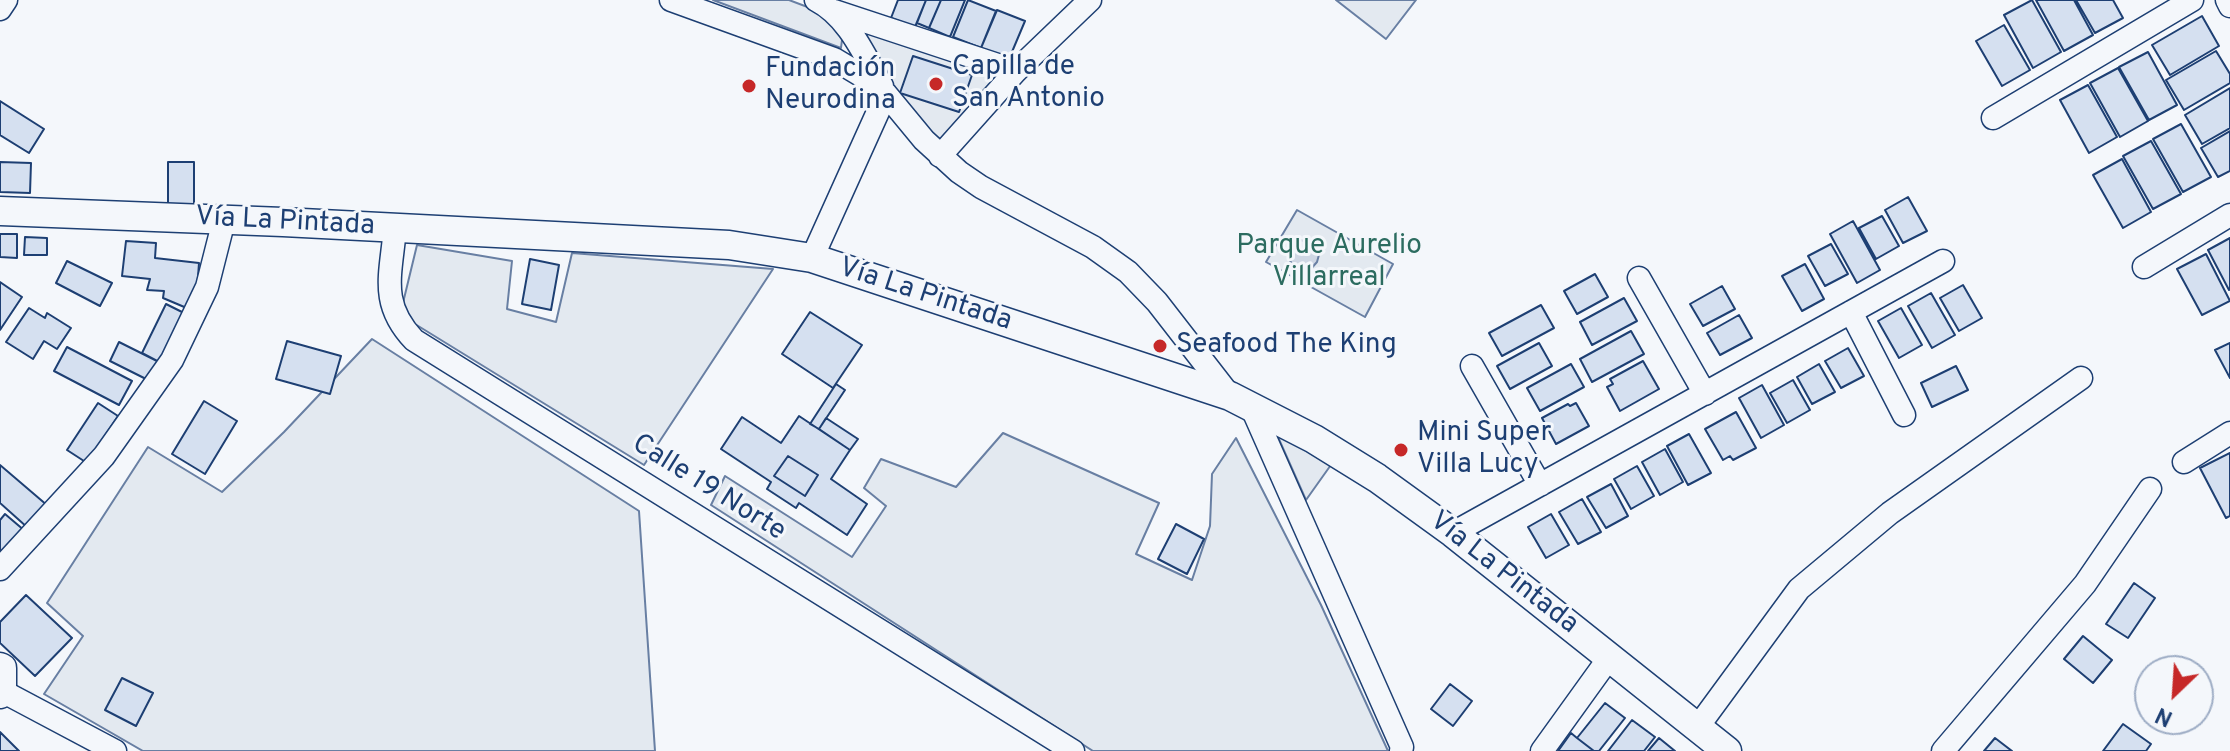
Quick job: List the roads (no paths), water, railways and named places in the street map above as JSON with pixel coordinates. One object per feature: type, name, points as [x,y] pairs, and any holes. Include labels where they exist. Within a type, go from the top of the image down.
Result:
[{"type":"main road","name":"Vía La Pintada","points":[[0,211],[729,245],[812,258],[1240,401],[1314,439],[1377,478],[1453,533],[1727,751]]},
{"type":"street","points":[[0,9],[6,0]]},
{"type":"street","points":[[671,0],[834,59],[886,94]]},
{"type":"street","points":[[1993,118],[2192,0]]},
{"type":"street","points":[[2227,0],[2230,6]]},
{"type":"street","points":[[940,156],[1016,71],[1085,3]]},
{"type":"street","points":[[825,6],[855,39],[886,94],[910,126],[940,156],[981,187],[1093,247],[1128,272],[1240,401],[1402,747],[1401,751]]},
{"type":"street","points":[[825,6],[1016,71]]},
{"type":"street","points":[[812,258],[886,94]]},
{"type":"street","points":[[2144,267],[2230,215]]},
{"type":"street","points":[[0,569],[104,456],[172,360],[207,287],[224,220]]},
{"type":"street","name":"Calle 19 Norte","points":[[395,228],[389,298],[402,328],[414,340],[1073,751]]},
{"type":"street","points":[[1453,533],[1943,261]]},
{"type":"street","points":[[1639,278],[1705,394]]},
{"type":"street","points":[[1851,312],[1904,415]]},
{"type":"street","points":[[1472,366],[1540,485]]},
{"type":"street","points":[[1697,728],[1799,589],[1890,513],[2081,378]]},
{"type":"street","points":[[2184,462],[2230,433]]},
{"type":"street","points":[[1943,751],[2085,584],[2150,489]]},
{"type":"street","points":[[1542,751],[1609,658]]},
{"type":"street","points":[[1,684],[115,751]]},
{"type":"place","name":"Capilla de San Antonio","points":[[936,84]]},
{"type":"place","name":"Fundación Neurodina","points":[[749,86]]},
{"type":"place","name":"Seafood The King","points":[[1160,346]]},
{"type":"place","name":"Mini Super Villa Lucy","points":[[1401,450]]},
{"type":"park label","name":"Parque Aurelio Villarreal","points":[[1329,263]]}]
